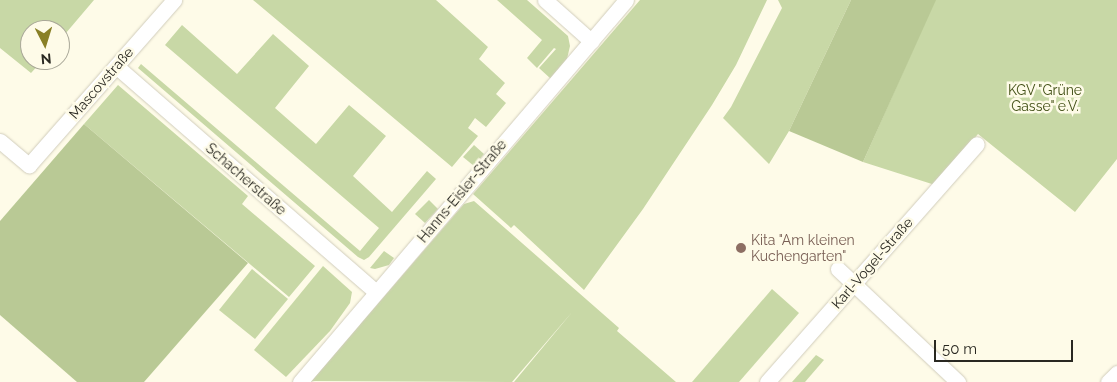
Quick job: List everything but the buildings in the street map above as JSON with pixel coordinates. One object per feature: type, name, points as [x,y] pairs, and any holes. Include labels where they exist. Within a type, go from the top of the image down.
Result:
[{"type":"street","name":"Mascovstraße","points":[[0,140],[29,165],[174,0]]},
{"type":"street","points":[[545,0],[591,41]]},
{"type":"street","name":"Hanns-Eisler-Straße","points":[[300,382],[626,0]]},
{"type":"street","name":"Schacherstraße","points":[[116,66],[376,292]]},
{"type":"street","name":"Karl-Vogel-Straße","points":[[767,382],[977,144]]},
{"type":"street","points":[[838,269],[958,382]]},
{"type":"street","points":[[1108,382],[1117,373]]},
{"type":"green space","points":[[0,0],[94,0],[70,28],[70,20],[20,20],[20,64],[0,48]]},
{"type":"green space","points":[[253,0],[436,0],[488,47],[479,59],[505,83],[496,94],[506,103],[486,127],[475,118],[468,128],[478,136],[452,167]]},
{"type":"green space","points":[[497,0],[527,0],[568,36],[570,46],[567,59],[551,79],[539,68],[556,49],[554,48],[537,68],[527,58],[542,40]]},
{"type":"green space","points":[[640,0],[767,0],[736,65],[712,105],[643,209],[584,290],[514,225],[511,228],[473,194]]},
{"type":"green space","points":[[778,0],[851,0],[789,131],[769,164],[723,118],[731,107],[782,8]]},
{"type":"green space","points":[[851,0],[936,0],[863,162],[789,131]]},
{"type":"green space","name":"KGV \"Grüne Gasse\" e.V.","points":[[935,0],[1117,0],[1117,159],[1075,212],[978,134],[935,185],[863,162]]},
{"type":"green space","points":[[182,25],[237,74],[273,34],[309,66],[275,108],[316,144],[349,105],[386,136],[353,176],[392,212],[427,171],[436,179],[369,257],[364,260],[358,257],[138,68],[141,64],[360,251],[379,228],[165,45]]},
{"type":"green space","points":[[118,85],[248,196],[242,204],[315,266],[289,297],[84,124]]},
{"type":"green space","points":[[84,124],[248,263],[144,382],[77,382],[0,315],[0,221]]},
{"type":"green space","points":[[474,145],[484,154],[474,166],[463,157]]},
{"type":"green space","points":[[429,200],[438,209],[425,223],[415,214]]},
{"type":"green space","points":[[474,201],[619,328],[617,331],[676,382],[514,382],[573,311],[512,382],[311,381],[464,204]]},
{"type":"green space","points":[[384,251],[394,258],[389,265],[375,269],[370,268]]},
{"type":"green space","points":[[323,266],[352,292],[350,303],[330,331],[286,377],[254,350]]},
{"type":"green space","points":[[252,269],[288,299],[255,339],[219,310]]},
{"type":"green space","points":[[772,289],[799,313],[739,382],[692,382]]},
{"type":"green space","points":[[816,355],[824,360],[805,382],[792,382]]},
{"type":"place","name":"Kita \"Am kleinen Kuchengarten\"","points":[[741,248]]}]
